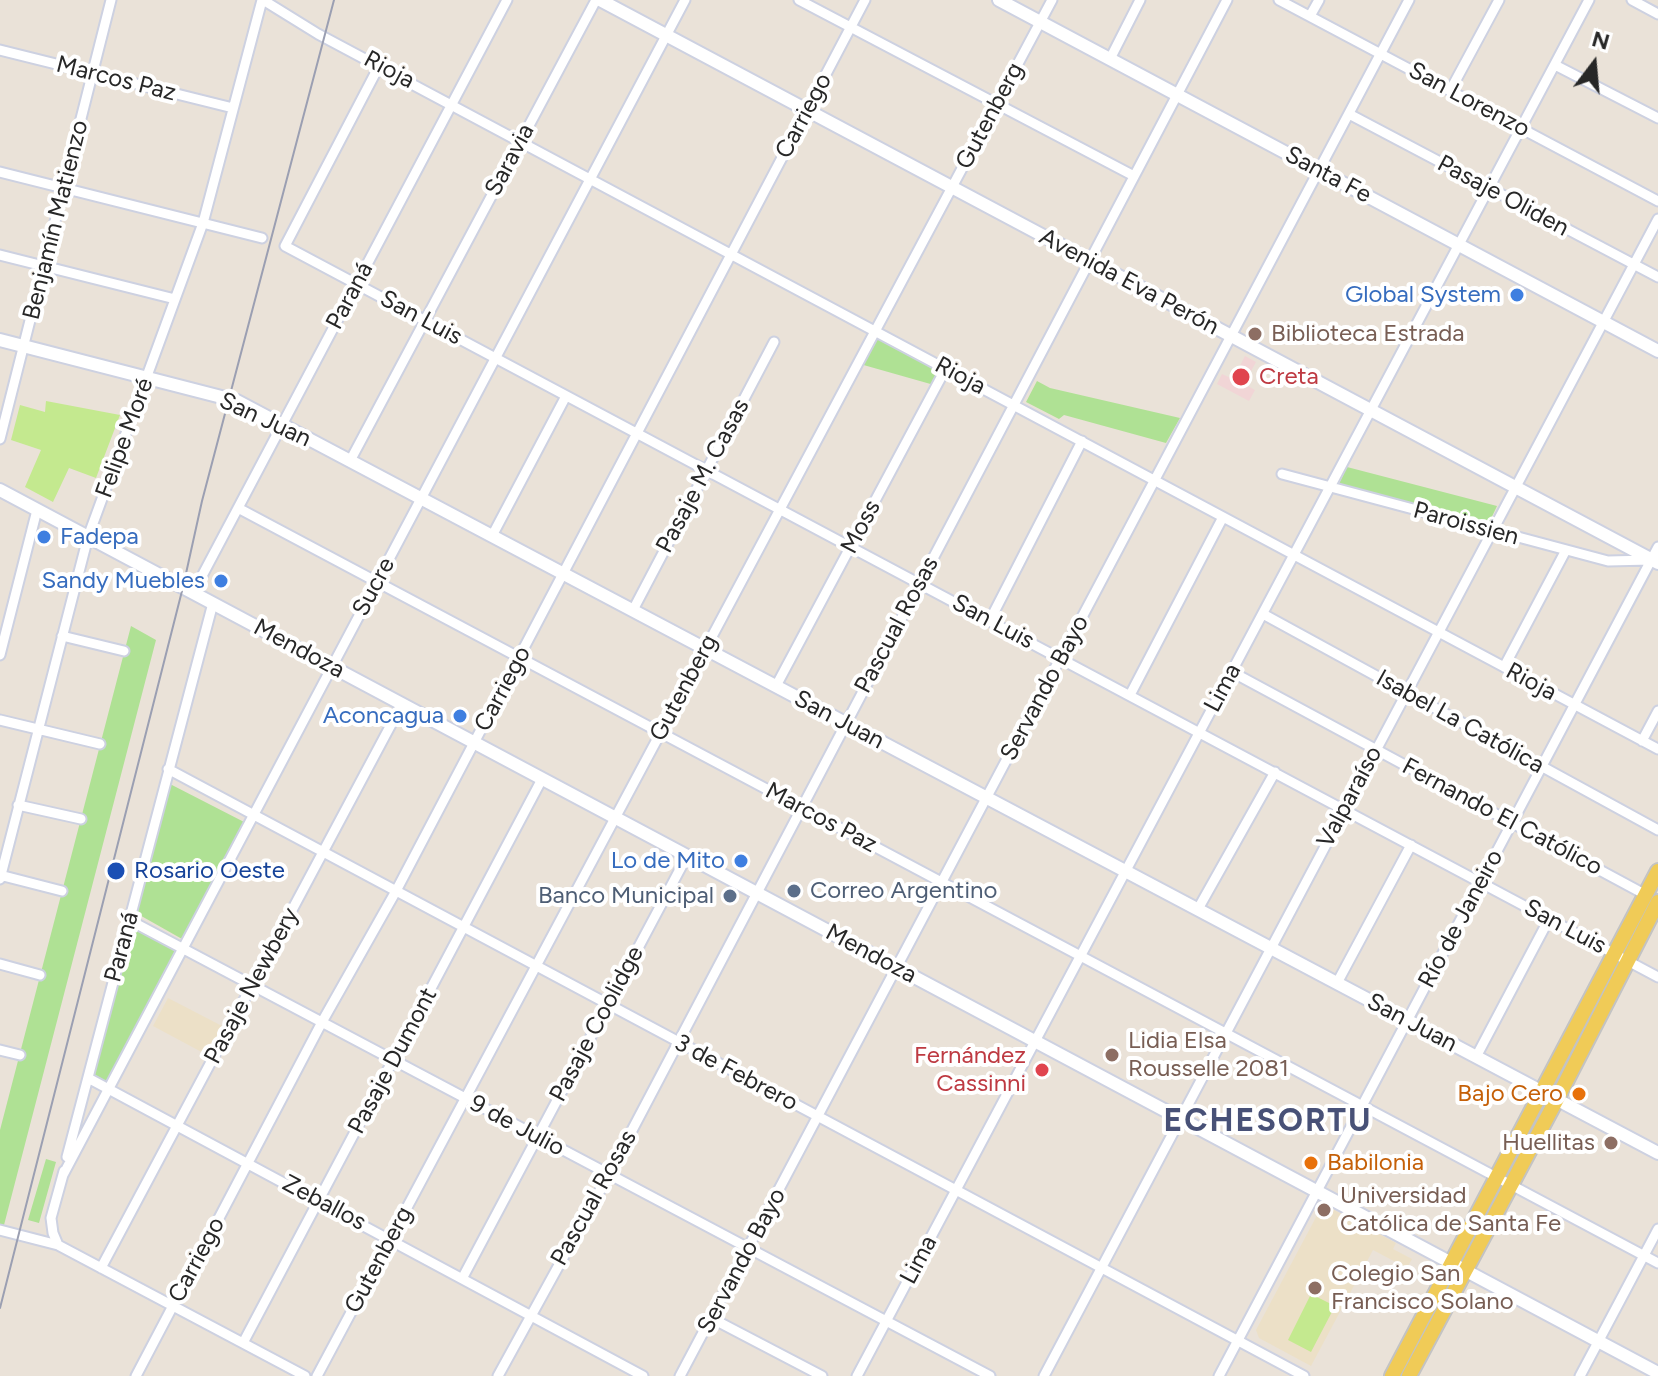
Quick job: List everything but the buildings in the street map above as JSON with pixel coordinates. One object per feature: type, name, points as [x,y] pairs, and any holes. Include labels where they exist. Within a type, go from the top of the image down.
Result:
[{"type":"main road","name":"Avenida Eva Perón","points":[[598,0],[953,186],[1655,562]]},
{"type":"main road","name":"Santa Fe","points":[[999,0],[1658,351]]},
{"type":"main road","name":"San Juan","points":[[0,340],[237,401],[1658,1153]]},
{"type":"main road","name":"Mendoza","points":[[0,490],[1658,1373]]},
{"type":"main road","points":[[1409,1376],[1459,1267],[1504,1182],[1543,1092],[1652,898],[1658,871]]},
{"type":"main road","points":[[1504,1182],[1557,1099],[1621,958]]},
{"type":"main road","points":[[1392,1376],[1459,1267]]},
{"type":"street","name":"Benjamín Matienzo","points":[[0,439],[111,0]]},
{"type":"street","name":"Rioja","points":[[262,0],[318,34],[1658,749]]},
{"type":"street","name":"Felipe Moré","points":[[0,877],[88,537],[203,223],[262,0]]},
{"type":"street","name":"Paraná","points":[[193,593],[507,0]]},
{"type":"street","name":"Saravia","points":[[350,461],[598,0]]},
{"type":"street","name":"Sucre","points":[[63,1175],[685,0]]},
{"type":"street","points":[[799,0],[1134,176]]},
{"type":"street","name":"Carriego","points":[[136,1376],[322,1022],[475,743],[865,0]]},
{"type":"street","name":"Gutenberg","points":[[317,1376],[1052,0]]},
{"type":"street","points":[[1110,59],[1140,0]]},
{"type":"street","name":"Pascual Rosas","points":[[498,1376],[609,1174],[1227,0]]},
{"type":"street","name":"San Lorenzo","points":[[1279,0],[1658,201]]},
{"type":"street","points":[[1310,16],[1319,0]]},
{"type":"street","name":"Servando Bayo","points":[[680,1376],[1409,0]]},
{"type":"street","points":[[1450,91],[1499,0]]},
{"type":"street","name":"Lima","points":[[857,1376],[1589,0]]},
{"type":"street","points":[[1632,0],[1658,14]]},
{"type":"street","name":"Marcos Paz","points":[[0,50],[233,108]]},
{"type":"street","points":[[1555,65],[1658,118]]},
{"type":"street","name":"San Luis","points":[[379,66],[285,246],[1658,977]]},
{"type":"street","name":"Pasaje Oliden","points":[[1349,114],[1658,277]]},
{"type":"street","points":[[0,172],[262,238]]},
{"type":"street","name":"Valparaíso","points":[[1044,1376],[1658,219]]},
{"type":"street","points":[[0,255],[175,299]]},
{"type":"street","name":"Pasaje M. Casas","points":[[633,610],[774,342]]},
{"type":"street","name":"Moss","points":[[776,686],[946,368]]},
{"type":"street","points":[[492,536],[566,396]]},
{"type":"street","points":[[990,620],[1082,441]]},
{"type":"street","name":"Paroissien","points":[[1282,474],[1608,561],[1655,562]]},
{"type":"street","name":"Marcos Paz","points":[[238,508],[1658,1263]]},
{"type":"street","points":[[0,655],[37,510]]},
{"type":"street","points":[[1130,695],[1223,517]]},
{"type":"street","name":"Río de Janeiro","points":[[1219,1376],[1542,766],[1655,562],[1658,547]]},
{"type":"street","points":[[1504,667],[1566,550]]},
{"type":"street","name":"Paraná","points":[[58,1245],[51,1218],[213,603]]},
{"type":"street","name":"Isabel La Católica","points":[[1263,614],[1658,830]]},
{"type":"street","points":[[62,636],[124,651]]},
{"type":"street","name":"Fernando El Católico","points":[[1232,672],[1652,898]]},
{"type":"street","name":"Pasaje Newbery","points":[[101,1268],[402,704]]},
{"type":"street","points":[[1642,741],[1658,711]]},
{"type":"street","points":[[0,720],[100,744]]},
{"type":"street","name":"3 de Febrero","points":[[168,769],[1304,1376]]},
{"type":"street","points":[[1198,909],[1275,772]]},
{"type":"street","name":"Pasaje Dumont","points":[[243,1343],[542,779]]},
{"type":"street","points":[[18,805],[81,819]]},
{"type":"street","points":[[1337,983],[1411,845]]},
{"type":"street","name":"Pasaje Coolidge","points":[[463,1277],[687,856]]},
{"type":"street","points":[[0,877],[62,891]]},
{"type":"street","points":[[1476,1057],[1549,919]]},
{"type":"street","name":"9 de Julio","points":[[129,920],[990,1376]]},
{"type":"street","points":[[0,964],[40,975]]},
{"type":"street","points":[[0,1050],[20,1055]]},
{"type":"street","name":"Zeballos","points":[[88,1078],[643,1376]]},
{"type":"street","points":[[1580,1376],[1658,1229]]},
{"type":"street","points":[[0,1230],[58,1245],[305,1376]]},
{"type":"street","points":[[711,1318],[822,1376]]},
{"type":"shaded area","name":"Creta","points":[[1245,356],[1256,362],[1244,384],[1255,390],[1249,401],[1217,384],[1222,374],[1233,379]]},
{"type":"shaded area","points":[[168,998],[224,1027],[209,1056],[153,1026]]},
{"type":"shaded area","name":"Colegio San Francisco Solano","points":[[1323,1204],[1396,1243],[1393,1249],[1412,1259],[1407,1268],[1373,1250],[1311,1366],[1259,1338],[1256,1330]]},
{"type":"green space","points":[[876,336],[941,371],[934,385],[860,364]]},
{"type":"green space","points":[[1037,381],[1050,388],[1180,418],[1166,443],[1064,415],[1059,419],[1026,402]]},
{"type":"green space","points":[[46,401],[120,415],[96,478],[69,468],[53,502],[25,487],[41,450],[11,440],[20,405],[45,412]]},
{"type":"green space","points":[[1347,467],[1497,506],[1488,525],[1338,486]]},
{"type":"green space","points":[[131,626],[156,640],[4,1225],[0,1224],[0,1130]]},
{"type":"green space","points":[[170,784],[246,823],[182,939],[136,913]]},
{"type":"green space","points":[[131,926],[178,950],[108,1084],[91,1075]]},
{"type":"green space","points":[[46,1159],[56,1162],[39,1223],[28,1220]]},
{"type":"green space","points":[[1311,1294],[1335,1306],[1311,1352],[1288,1340]]},
{"type":"railway","points":[[0,1308],[183,587],[202,501],[334,0]]},
{"type":"place","name":"Global System","points":[[1517,295]]},
{"type":"place","name":"Biblioteca Estrada","points":[[1255,334]]},
{"type":"place","name":"Creta","points":[[1241,377]]},
{"type":"place","name":"Fadepa","points":[[44,537]]},
{"type":"place","name":"Sandy Muebles","points":[[221,581]]},
{"type":"place","name":"Aconcagua","points":[[460,716]]},
{"type":"place","name":"Lo de Mito","points":[[741,861]]},
{"type":"place","name":"Rosario Oeste","points":[[116,871]]},
{"type":"place","name":"Correo Argentino","points":[[794,891]]},
{"type":"place","name":"Banco Municipal","points":[[730,896]]},
{"type":"place","name":"Lidia Elsa Rousselle 2081","points":[[1112,1055]]},
{"type":"place","name":"Fernández Cassinni","points":[[1042,1070]]},
{"type":"place","name":"Bajo Cero","points":[[1579,1094]]},
{"type":"place","name":"Huellitas","points":[[1611,1143]]},
{"type":"place","name":"Babilonia","points":[[1311,1163]]},
{"type":"place","name":"Universidad Católica de Santa Fe","points":[[1324,1210]]},
{"type":"place","name":"Colegio San Francisco Solano","points":[[1315,1288]]},
{"type":"district","name":"ECHESORTU","points":[[1268,1122]]}]
